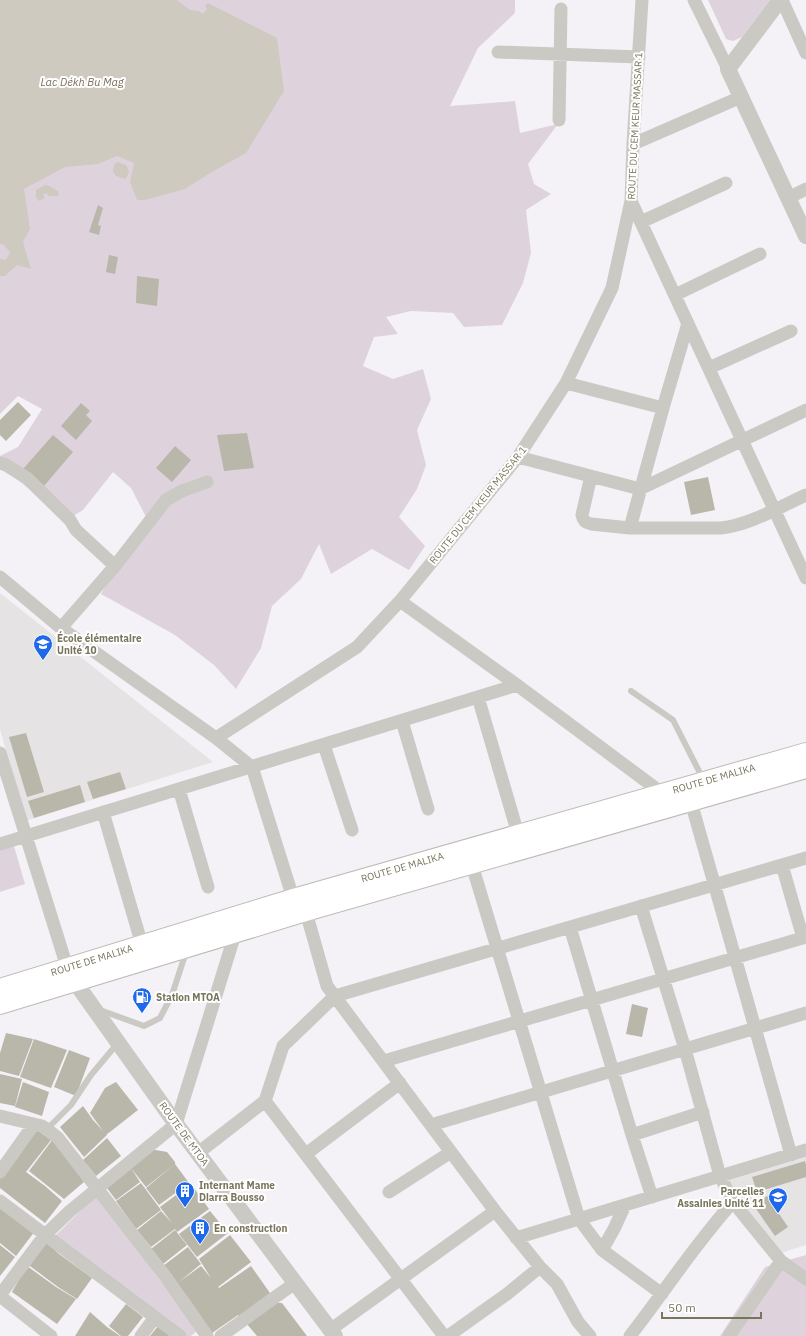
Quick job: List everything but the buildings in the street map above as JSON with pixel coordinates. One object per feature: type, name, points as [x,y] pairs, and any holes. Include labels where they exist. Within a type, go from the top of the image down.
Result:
[{"type":"main road","name":"ROUTE DE MALIKA","points":[[0,1005],[142,944],[293,898],[806,752]]},
{"type":"main road","name":"ROUTE DE MALIKA","points":[[0,988],[71,975],[187,948],[306,912],[806,769]]},
{"type":"street","name":"ROUTE DU CEM KEUR MASSAR 1","points":[[216,738],[357,647],[400,601],[518,457],[566,383],[612,288],[632,201],[633,144],[642,0]]},
{"type":"street","points":[[694,0],[806,236]]},
{"type":"street","points":[[728,69],[781,0],[806,52]]},
{"type":"street","points":[[559,120],[561,9]]},
{"type":"street","points":[[498,52],[639,57]]},
{"type":"street","points":[[633,144],[741,97]]},
{"type":"street","points":[[641,222],[726,183]]},
{"type":"street","points":[[788,198],[806,189]]},
{"type":"street","points":[[632,201],[806,578]]},
{"type":"street","points":[[675,295],[760,254]]},
{"type":"street","points":[[630,528],[688,323]]},
{"type":"street","points":[[709,368],[791,330]]},
{"type":"street","points":[[566,383],[663,408]]},
{"type":"street","points":[[518,457],[640,489],[806,410]]},
{"type":"street","points":[[0,463],[27,478],[70,520],[76,530],[115,566]]},
{"type":"street","points":[[591,476],[582,515],[583,520],[591,524],[630,528],[731,527],[774,510],[806,495]]},
{"type":"street","points":[[61,628],[115,566],[166,500],[182,491],[207,482]]},
{"type":"street","points":[[0,577],[61,628],[216,738],[252,767],[293,898]]},
{"type":"street","points":[[400,601],[517,685],[662,793]]},
{"type":"street","points":[[0,844],[517,685]]},
{"type":"street","points":[[478,697],[518,834]]},
{"type":"street","points":[[402,720],[428,808]]},
{"type":"street","points":[[324,745],[352,830]]},
{"type":"street","points":[[0,754],[71,975]]},
{"type":"street","points":[[179,789],[208,887]]},
{"type":"street","points":[[691,802],[791,1155]]},
{"type":"street","points":[[103,812],[142,944]]},
{"type":"street","points":[[198,1153],[265,1101],[283,1046],[335,996],[806,858]]},
{"type":"street","points":[[472,865],[579,1219],[602,1250],[662,1294]]},
{"type":"street","points":[[384,1061],[804,937],[782,865]]},
{"type":"street","points":[[641,906],[685,1049],[720,1176],[733,1202],[782,1261],[806,1279]]},
{"type":"street","points":[[306,912],[327,986],[494,1211],[540,1267],[557,1284],[569,1308],[585,1334]]},
{"type":"street","points":[[570,927],[632,1136],[652,1197]]},
{"type":"street","points":[[51,1336],[2,1302],[45,1235],[97,1188],[176,1124],[235,934]]},
{"type":"street","name":"ROUTE DE MTOA","points":[[71,975],[176,1124],[332,1333]]},
{"type":"street","points":[[431,1125],[806,1013]]},
{"type":"street","points":[[306,1154],[400,1083]]},
{"type":"street","points":[[265,1101],[444,1336]]},
{"type":"street","points":[[632,1136],[703,1112]]},
{"type":"street","points":[[0,1116],[34,1124],[47,1129],[58,1138],[165,1276],[207,1336]]},
{"type":"street","points":[[0,1172],[34,1124]]},
{"type":"street","points":[[516,1238],[806,1150]]},
{"type":"street","points":[[389,1192],[451,1152]]},
{"type":"street","points":[[0,1201],[180,1336]]},
{"type":"street","points":[[630,1336],[704,1235],[733,1202]]},
{"type":"street","points":[[602,1250],[625,1205]]},
{"type":"street","points":[[332,1333],[400,1278],[494,1211]]},
{"type":"street","points":[[729,1336],[782,1261]]},
{"type":"street","points":[[448,1336],[507,1294],[540,1267]]},
{"type":"street","points":[[221,1336],[296,1283]]},
{"type":"street","points":[[141,1336],[155,1317]]},
{"type":"lane","points":[[631,691],[673,720],[704,781]]},
{"type":"lane","points":[[93,1008],[144,1026],[160,1018],[172,995],[187,948]]},
{"type":"lane","points":[[47,1129],[71,1105],[90,1075],[118,1042]]},
{"type":"shaded area","points":[[0,0],[515,0],[515,13],[478,48],[450,106],[515,101],[520,133],[558,124],[528,164],[534,184],[551,194],[526,210],[531,253],[523,283],[502,325],[464,327],[453,313],[411,311],[386,317],[398,334],[374,337],[363,366],[393,379],[423,369],[431,399],[417,430],[426,465],[417,489],[399,517],[425,546],[409,570],[372,549],[331,574],[319,544],[301,579],[272,606],[261,648],[236,689],[214,665],[175,635],[101,594],[146,517],[131,488],[113,472],[83,510],[70,518],[5,471],[0,461],[0,456],[18,447],[42,409],[18,396],[0,414]]},
{"type":"shaded area","points":[[708,0],[770,0],[742,37],[733,41],[726,39]]},
{"type":"shaded area","name":"École élémentaire Unité 10","points":[[0,593],[213,762],[25,821],[0,729]]},
{"type":"shaded area","points":[[14,846],[25,884],[0,892],[0,850]]},
{"type":"shaded area","name":"Parcelles Assainies Unité 11","points":[[806,1157],[806,1245],[781,1253],[724,1182]]},
{"type":"shaded area","points":[[97,1194],[197,1331],[191,1336],[183,1336],[53,1238]]},
{"type":"shaded area","points":[[806,1255],[806,1336],[720,1336],[765,1267]]},
{"type":"water","name":"Lac Dékh Bu Mag","points":[[0,0],[177,0],[190,10],[199,11],[203,14],[207,9],[205,6],[208,3],[277,38],[284,91],[246,153],[185,189],[145,200],[137,200],[130,182],[134,163],[117,156],[98,164],[65,167],[24,189],[30,229],[23,242],[31,269],[17,265],[5,276],[0,276],[0,259],[6,260],[10,252],[3,244],[0,244]]},
{"type":"water","points":[[117,162],[126,165],[129,171],[125,179],[116,176],[113,172],[114,165]]},
{"type":"water","points":[[45,185],[58,191],[59,195],[49,196],[46,193],[43,195],[45,198],[39,201],[36,197],[36,190]]},
{"type":"place","name":"École élémentaire Unité 10","points":[[43,661]]},
{"type":"place","name":"Station MTOA","points":[[142,1014]]},
{"type":"place","name":"Internant Mame Diarra Bousso","points":[[185,1208]]},
{"type":"place","name":"Parcelles Assainies Unité 11","points":[[778,1214]]},
{"type":"place","name":"En construction","points":[[200,1245]]}]
